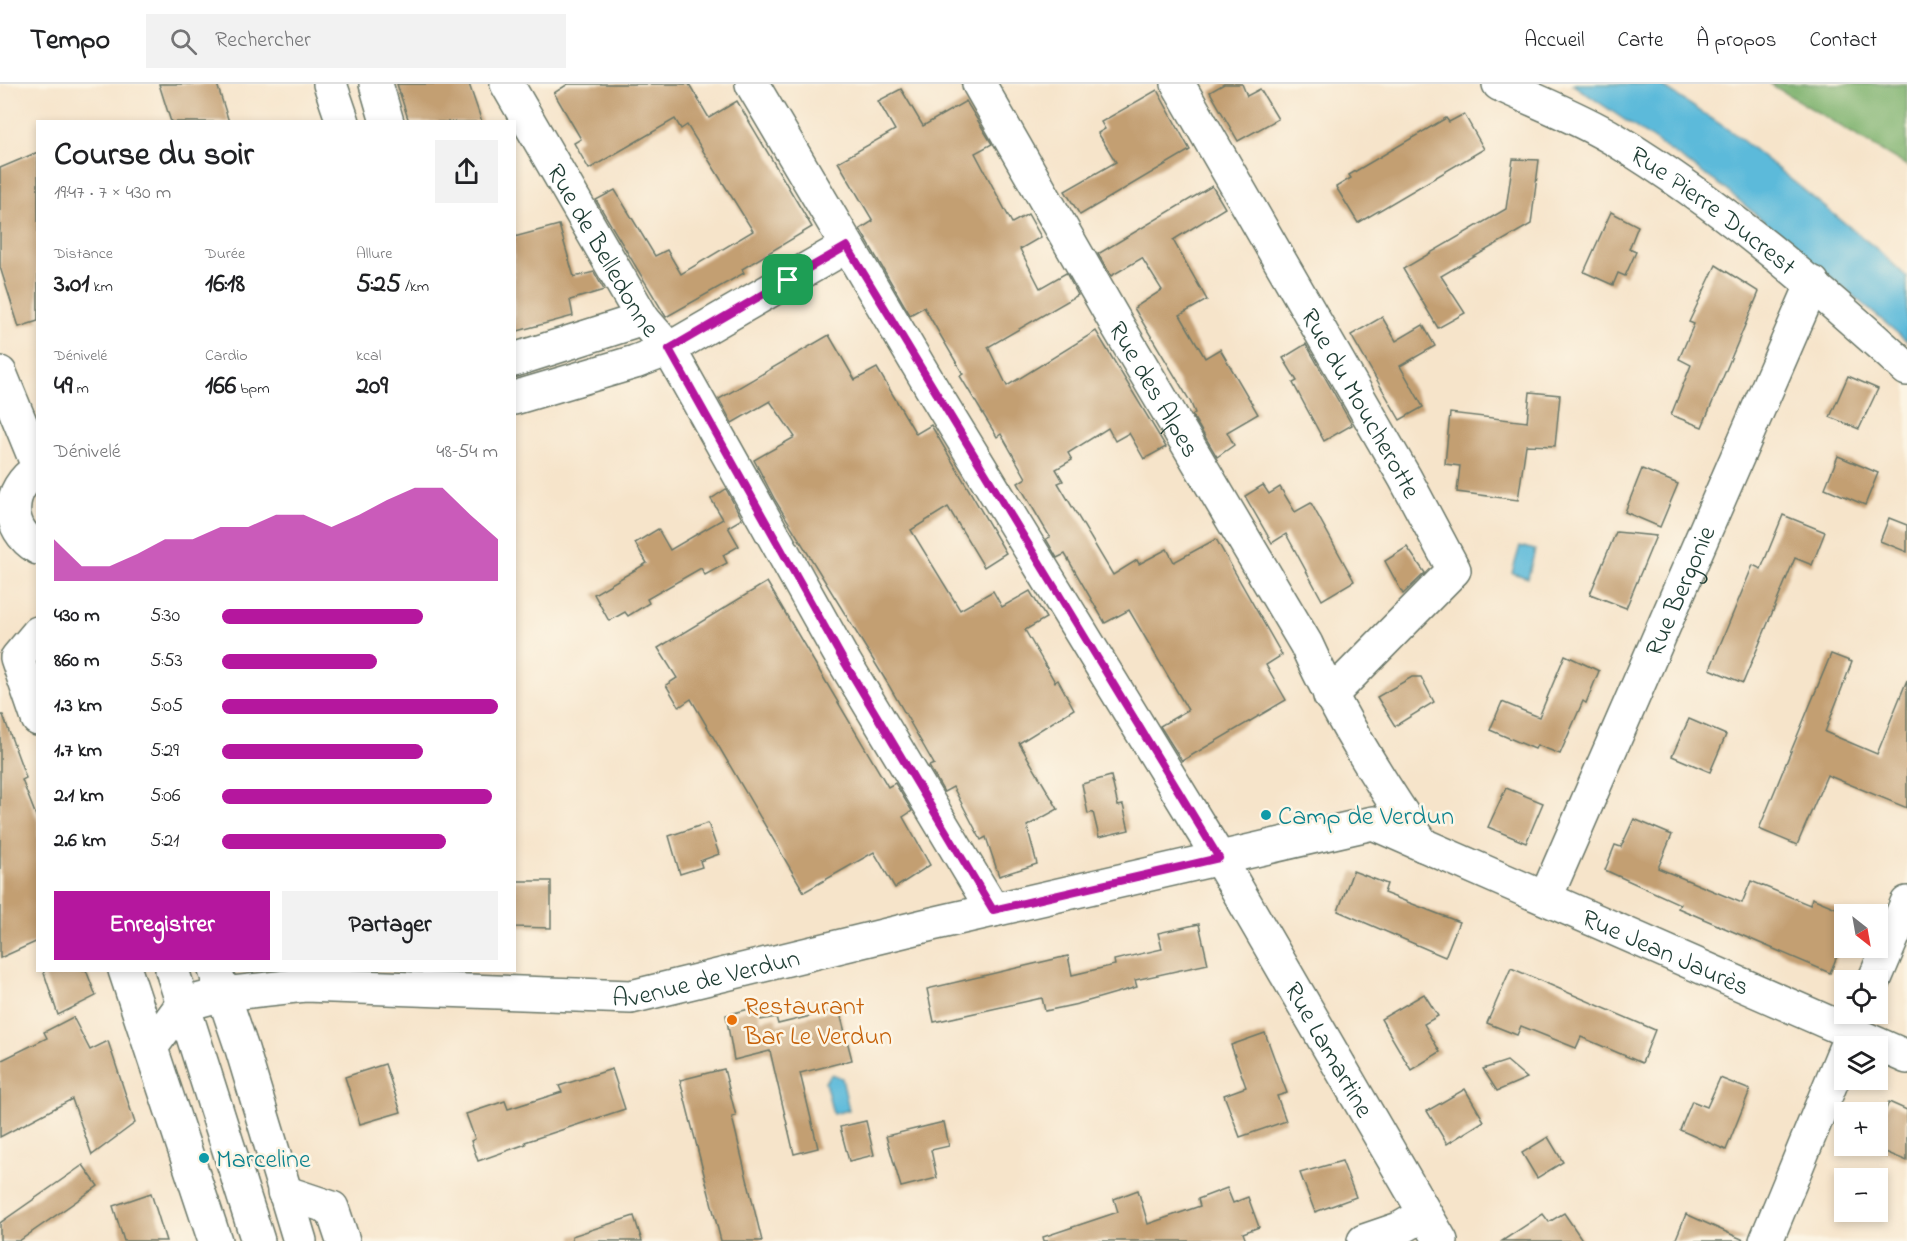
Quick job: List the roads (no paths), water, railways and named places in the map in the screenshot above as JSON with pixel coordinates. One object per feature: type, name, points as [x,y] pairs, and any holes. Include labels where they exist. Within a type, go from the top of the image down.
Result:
[{"type":"street","points":[[330,84],[342,120]]},
{"type":"street","points":[[376,84],[386,120]]},
{"type":"street","name":"Rue de Belledonne","points":[[507,84],[643,320],[669,349],[842,658],[993,910]]},
{"type":"street","name":"Rue Lamartine","points":[[752,84],[847,246],[1219,858],[1433,1228]]},
{"type":"street","name":"Rue des Alpes","points":[[979,84],[1116,323],[1306,644],[1330,696],[1389,796],[1424,847]]},
{"type":"street","name":"Rue du Moucherotte","points":[[1178,84],[1405,478],[1454,570],[1330,696]]},
{"type":"street","name":"Rue Pierre Ducrest","points":[[1499,84],[1612,137],[1709,201],[1813,283],[1907,369]]},
{"type":"street","points":[[516,397],[635,362],[669,349],[847,246]]},
{"type":"street","name":"Rue Bergonie","points":[[1545,897],[1813,283]]},
{"type":"street","points":[[516,359],[643,320]]},
{"type":"street","points":[[0,374],[36,462]]},
{"type":"street","points":[[34,550],[6,511],[19,486],[36,469]]},
{"type":"street","points":[[36,635],[17,658],[36,713]]},
{"type":"street","name":"Rue Jean Jaurès","points":[[1219,858],[1373,823],[1424,847],[1545,897],[1850,1036]]},
{"type":"street","name":"Avenue de Verdun","points":[[182,1005],[219,978],[305,985],[631,997],[1219,858]]},
{"type":"street","points":[[1879,970],[1907,903]]},
{"type":"street","points":[[126,972],[215,1241]]},
{"type":"street","points":[[173,972],[258,1241]]},
{"type":"street","points":[[219,978],[300,1241]]},
{"type":"street","points":[[152,1046],[182,1005]]},
{"type":"street","name":"Rue Jean Jaurès","points":[[1888,1050],[1907,1057]]},
{"type":"street","points":[[1766,1241],[1834,1075]]},
{"type":"street","points":[[284,1192],[333,1208],[343,1241]]},
{"type":"street","points":[[1364,1241],[1399,1229],[1433,1228]]},
{"type":"water","points":[[1572,84],[1659,84],[1732,132],[1878,250],[1907,277],[1907,341],[1723,187]]},
{"type":"water","points":[[1520,546],[1535,550],[1528,578],[1512,573]]},
{"type":"water","points":[[832,1074],[842,1078],[849,1110],[833,1114],[825,1082]]},
{"type":"place","name":"Camp de Verdun","points":[[1266,815]]},
{"type":"place","name":"Restaurant Bar Le Verdun","points":[[732,1020]]},
{"type":"place","name":"Marceline","points":[[204,1158]]}]
